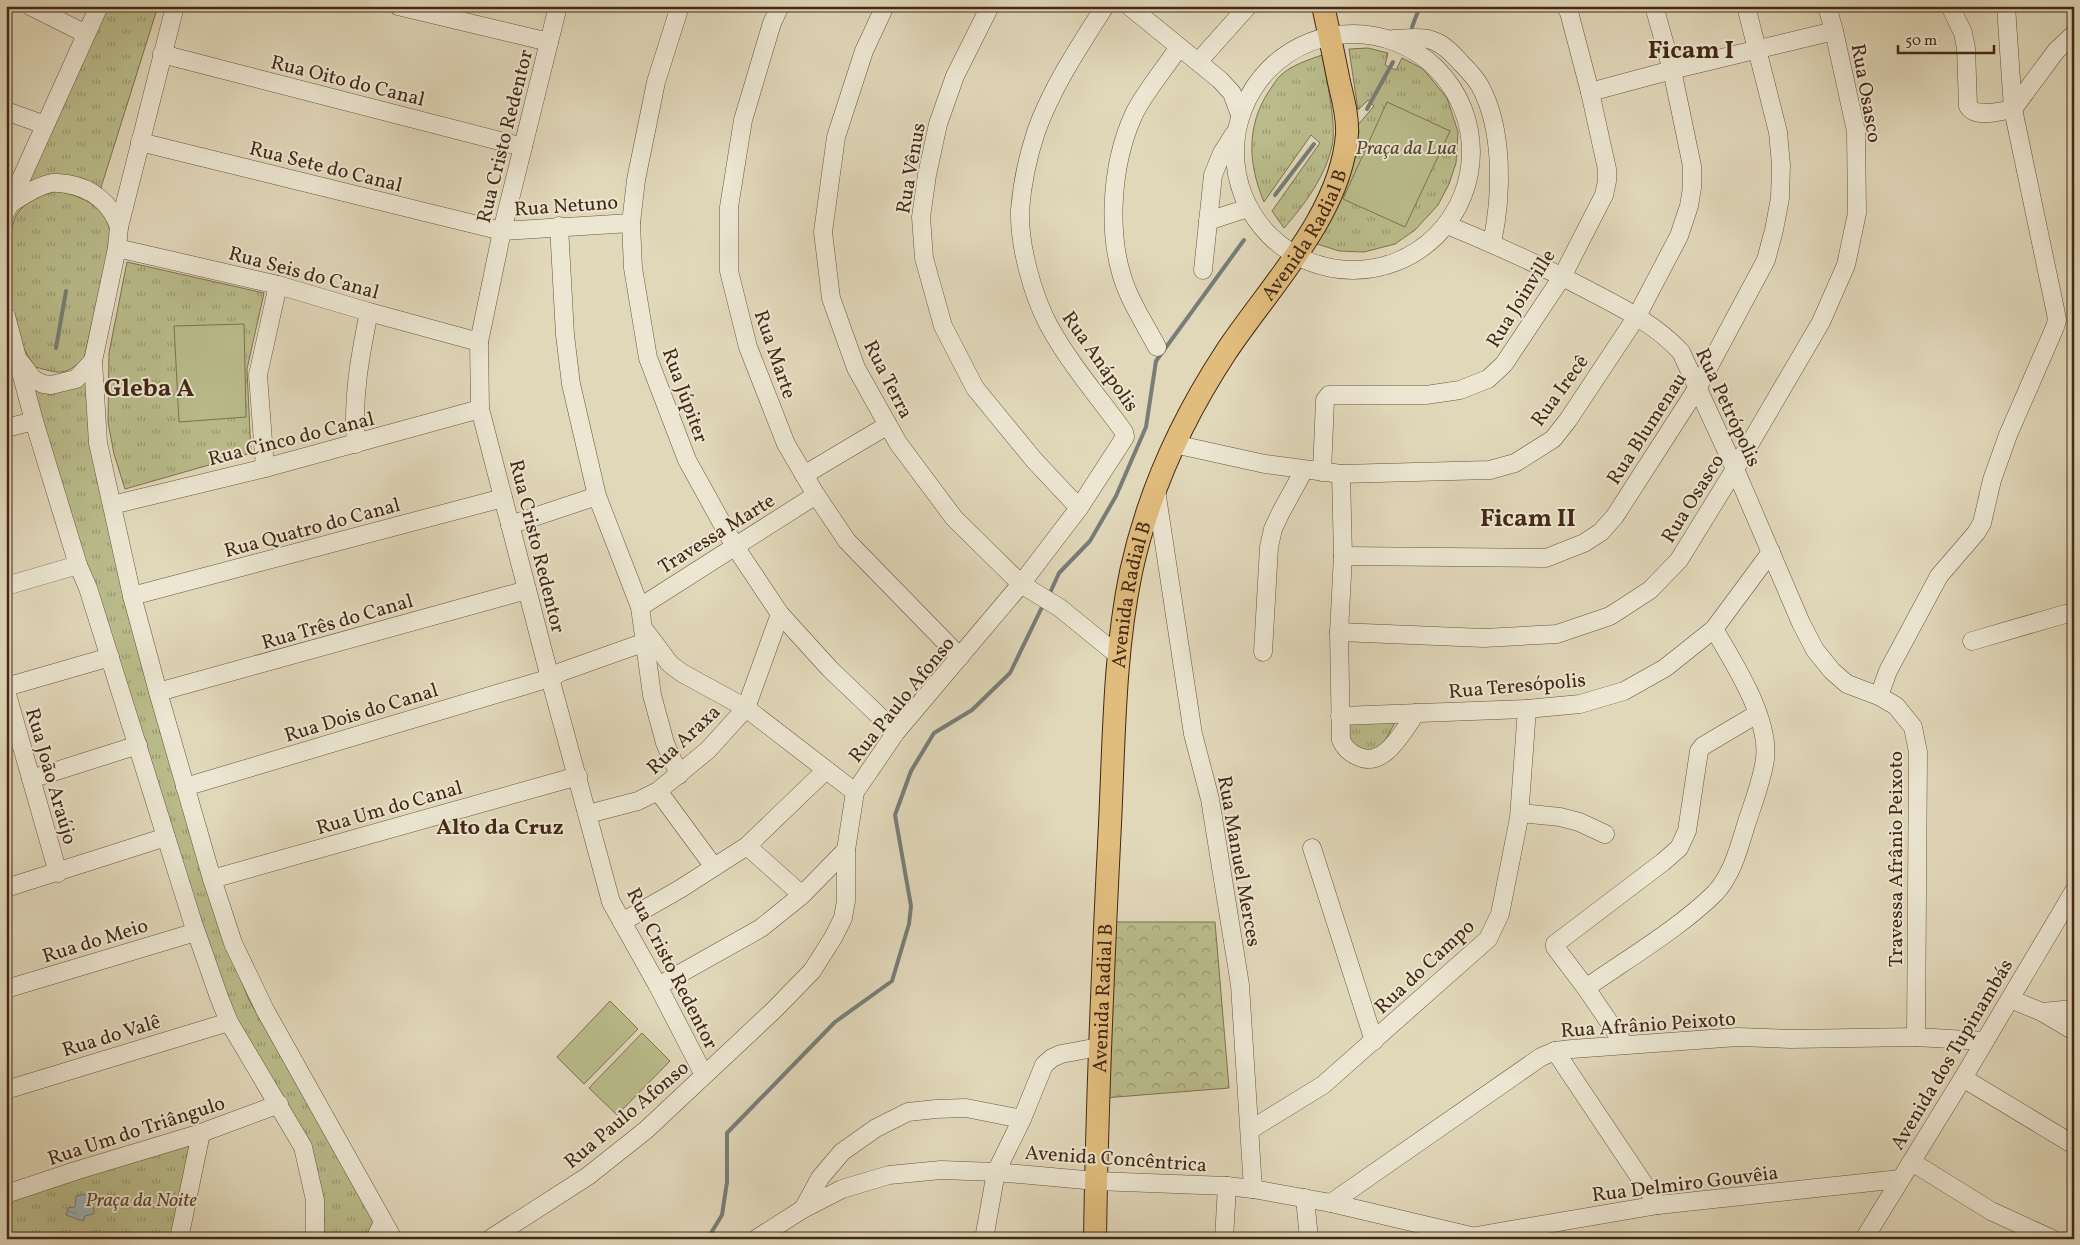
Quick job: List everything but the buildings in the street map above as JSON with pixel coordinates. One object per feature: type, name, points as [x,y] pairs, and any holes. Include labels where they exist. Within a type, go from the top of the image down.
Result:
[{"type":"main road","name":"Avenida Radial B","points":[[1096,1239],[1099,1047],[1118,656],[1130,575],[1140,530],[1174,444],[1195,403],[1226,352],[1295,256],[1325,208],[1337,182],[1347,132],[1346,112],[1323,6]]},
{"type":"street","points":[[30,6],[86,34]]},
{"type":"street","points":[[8,208],[99,6]]},
{"type":"street","points":[[175,6],[118,227],[117,248],[93,361],[98,443],[132,596],[185,787],[232,943],[260,1002],[393,1239]]},
{"type":"street","points":[[398,6],[549,42]]},
{"type":"street","name":"Rua Cristo Redentor","points":[[558,6],[502,231],[479,342],[480,409],[611,902],[658,986],[704,1075]]},
{"type":"street","name":"Rua Júpiter","points":[[680,6],[656,82],[636,180],[631,223],[633,268],[648,358],[687,460],[734,545],[780,614],[830,669],[896,732]]},
{"type":"street","name":"Rua Marte","points":[[780,6],[772,23],[743,120],[729,208],[729,271],[748,347],[786,444],[816,495],[847,540],[960,657]]},
{"type":"street","name":"Rua Terra","points":[[884,6],[864,51],[836,137],[823,232],[831,298],[856,368],[898,443],[954,518],[1028,588],[1060,608],[1118,656]]},
{"type":"street","name":"Rua Vênus","points":[[990,6],[955,76],[938,124],[926,175],[922,217],[924,258],[942,326],[975,388],[1034,460],[1079,508]]},
{"type":"street","name":"Rua Anápolis","points":[[1105,6],[1065,69],[1036,132],[1020,211],[1031,284],[1047,322],[1066,354],[1124,432]]},
{"type":"street","points":[[1198,62],[1248,6]]},
{"type":"street","name":"Rua Joinville","points":[[1313,471],[1326,397],[1329,395],[1426,395],[1460,390],[1488,380],[1504,364],[1562,277],[1604,194],[1607,180],[1607,169],[1590,92],[1569,12],[1565,6]]},
{"type":"street","name":"Rua Irecê","points":[[1174,444],[1265,464],[1341,474],[1490,470],[1515,463],[1553,439],[1568,420],[1637,316],[1679,236],[1690,206],[1692,166],[1672,70],[1654,6]]},
{"type":"street","name":"Rua Blumenau","points":[[1343,556],[1546,558],[1584,543],[1601,532],[1615,516],[1698,387],[1766,260],[1780,198],[1781,165],[1778,132],[1746,6]]},
{"type":"street","name":"Rua Osasco","points":[[1339,632],[1484,638],[1557,634],[1610,616],[1650,590],[1678,560],[1735,469],[1821,322],[1846,265],[1857,213],[1856,131],[1827,6]]},
{"type":"street","points":[[1950,6],[1964,41],[1968,106],[1979,114],[2014,110],[2056,51],[2074,34]]},
{"type":"street","points":[[1879,696],[1888,671],[1939,576],[1976,533],[1982,523],[1992,480],[2008,435],[2057,320],[2014,110],[2006,6]]},
{"type":"street","points":[[1135,8],[1220,80],[1232,93],[1238,123],[1234,159],[1239,187],[1248,208],[1267,234],[1295,256],[1321,266],[1348,270],[1377,268],[1403,260],[1427,245],[1447,224],[1462,200],[1470,172],[1471,144],[1466,115],[1453,89],[1436,68],[1414,51],[1390,40],[1350,33],[1329,35],[1304,45],[1281,58],[1260,80],[1247,99],[1238,123],[1219,158],[1213,176],[1203,270]]},
{"type":"street","points":[[1590,92],[1834,30]]},
{"type":"street","points":[[1390,40],[1420,38],[1432,40],[1444,47],[1472,75],[1480,86],[1489,106],[1495,134],[1499,186],[1498,217],[1492,244]]},
{"type":"street","points":[[1157,347],[1129,296],[1115,245],[1114,205],[1119,159],[1134,114],[1179,47]]},
{"type":"street","name":"Rua Oito do Canal","points":[[162,54],[523,147]]},
{"type":"street","points":[[1453,89],[1472,75]]},
{"type":"street","points":[[1220,80],[1237,85],[1260,80]]},
{"type":"street","points":[[8,111],[45,125]]},
{"type":"street","name":"Rua Sete do Canal","points":[[140,142],[502,231]]},
{"type":"street","points":[[8,208],[30,191],[53,182],[82,187],[109,207],[118,227]]},
{"type":"street","points":[[1208,221],[1248,208]]},
{"type":"street","name":"Rua Netuno","points":[[502,231],[631,223]]},
{"type":"street","name":"Rua Petrópolis","points":[[1447,224],[1562,277],[1637,316],[1672,342],[1681,352],[1698,387],[1771,552],[1800,623],[1815,650],[1832,671],[1847,684],[1879,696]]},
{"type":"street","points":[[559,226],[565,335],[571,384],[597,496],[640,607],[647,637],[652,695],[665,743],[679,775]]},
{"type":"street","name":"Rua Seis do Canal","points":[[117,248],[278,284],[369,312],[479,342]]},
{"type":"street","points":[[265,468],[258,375],[278,284]]},
{"type":"street","points":[[356,444],[355,419],[358,366],[369,312]]},
{"type":"street","points":[[6,316],[34,421],[78,565],[110,656],[196,932],[229,1022],[304,1147],[315,1200],[315,1239]]},
{"type":"street","points":[[17,359],[33,379],[43,384],[51,385],[76,379],[93,361]]},
{"type":"street","name":"Rua Cinco do Canal","points":[[112,504],[265,468],[480,409]]},
{"type":"street","points":[[6,428],[34,421]]},
{"type":"street","points":[[804,475],[888,425]]},
{"type":"street","name":"Rua Paulo Afonso","points":[[490,1239],[588,1176],[646,1130],[806,978],[833,938],[842,918],[846,901],[846,850],[855,792],[896,732],[960,657],[1028,588],[1125,437],[1124,432]]},
{"type":"street","points":[[1263,652],[1270,547],[1273,529],[1280,514],[1313,471]]},
{"type":"street","points":[[1341,474],[1343,556],[1339,632],[1340,740],[1345,748],[1357,756],[1370,759],[1387,752],[1416,714]]},
{"type":"street","name":"Rua Manuel Merces","points":[[1156,490],[1193,734],[1210,799],[1240,985],[1253,1189]]},
{"type":"street","name":"Travessa Marte","points":[[640,607],[734,545],[816,495]]},
{"type":"street","points":[[510,525],[597,496]]},
{"type":"street","name":"Rua Quatro do Canal","points":[[132,596],[504,498]]},
{"type":"street","points":[[1140,530],[1156,536],[1164,544]]},
{"type":"street","name":"Rua Teresópolis","points":[[1340,716],[1527,709],[1580,704],[1624,691],[1665,668],[1714,629],[1771,552]]},
{"type":"street","points":[[6,586],[78,565]]},
{"type":"street","name":"Rua Três do Canal","points":[[158,692],[527,590]]},
{"type":"street","points":[[746,708],[780,614]]},
{"type":"street","points":[[1972,641],[2065,614],[2074,614]]},
{"type":"street","points":[[1586,988],[1690,915],[1716,892],[1732,868],[1765,758],[1765,741],[1757,714],[1742,677],[1714,629]]},
{"type":"street","points":[[647,637],[676,669],[746,708],[855,792]]},
{"type":"street","name":"Rua Dois do Canal","points":[[185,787],[550,678],[647,637]]},
{"type":"street","points":[[6,687],[110,656]]},
{"type":"street","name":"Rua João Araújo","points":[[6,691],[58,873]]},
{"type":"street","name":"Travessa Afrânio Peixoto","points":[[1879,696],[1896,706],[1906,717],[1913,728],[1918,752],[1916,1037]]},
{"type":"street","name":"Rua Araxa","points":[[588,814],[638,802],[658,791],[708,750],[746,708]]},
{"type":"street","name":"Rua do Campo","points":[[1250,1130],[1323,1086],[1488,939],[1500,914],[1520,813],[1527,709]]},
{"type":"street","points":[[1624,1044],[1555,947],[1557,941],[1679,848],[1687,831],[1699,751],[1703,746],[1757,714]]},
{"type":"street","points":[[31,779],[138,745]]},
{"type":"street","points":[[622,922],[680,890],[747,846],[826,770]]},
{"type":"street","name":"Rua Um do Canal","points":[[212,879],[578,776]]},
{"type":"street","points":[[658,791],[714,867]]},
{"type":"street","points":[[1520,813],[1560,817],[1579,822],[1605,834]]},
{"type":"street","points":[[6,888],[58,873],[166,837]]},
{"type":"street","points":[[747,846],[802,895]]},
{"type":"street","points":[[1312,848],[1374,1041]]},
{"type":"street","points":[[658,986],[761,928],[802,895],[846,850]]},
{"type":"street","name":"Avenida dos Tupinambás","points":[[1864,1239],[1963,1078],[2074,891]]},
{"type":"street","name":"Rua do Meio","points":[[6,990],[196,932]]},
{"type":"street","points":[[2010,999],[2042,1012],[2074,1032]]},
{"type":"street","points":[[2042,1012],[2074,1009]]},
{"type":"street","name":"Rua do Valê","points":[[6,1090],[229,1022]]},
{"type":"street","name":"Rua Afrânio Peixoto","points":[[1331,1203],[1541,1057],[1555,1052],[1624,1044],[1738,1037],[1791,1039],[1916,1037],[1985,1041]]},
{"type":"street","points":[[984,1239],[996,1172],[1022,1119],[1044,1065],[1060,1054],[1099,1047]]},
{"type":"street","points":[[1555,1052],[1658,1205]]},
{"type":"street","points":[[1963,1078],[2074,1145]]},
{"type":"street","name":"Rua Um do Triângulo","points":[[6,1194],[75,1170],[201,1133],[279,1104]]},
{"type":"street","points":[[803,1209],[820,1178],[842,1152],[876,1128],[908,1112],[966,1108],[1022,1119]]},
{"type":"street","points":[[179,1239],[201,1133]]},
{"type":"street","points":[[1912,1162],[1991,1211],[2052,1239]]},
{"type":"street","name":"Avenida Concêntrica","points":[[756,1239],[803,1209],[842,1189],[888,1174],[941,1170],[996,1172],[1096,1181],[1227,1186],[1253,1189],[1331,1203],[1480,1238]]},
{"type":"street","name":"Rua Delmiro Gouvêia","points":[[1480,1238],[1658,1205],[1900,1179]]},
{"type":"street","points":[[1224,1239],[1227,1186]]},
{"type":"street","points":[[1305,1198],[1309,1239]]},
{"type":"street","points":[[375,1239],[383,1222]]},
{"type":"green space","points":[[99,6],[158,6],[98,197],[53,182],[20,197]]},
{"type":"green space","name":"Praça da Lua","points":[[1368,48],[1388,53],[1385,65],[1396,70],[1402,58],[1423,69],[1447,98],[1458,132],[1456,163],[1449,184],[1438,205],[1415,230],[1395,244],[1364,252],[1339,251],[1311,242],[1358,125],[1374,106],[1368,100],[1358,110],[1349,49]]},
{"type":"green space","name":"Praça da Lua","points":[[1322,55],[1332,114],[1332,146],[1324,169],[1313,190],[1284,228],[1272,211],[1320,143],[1311,135],[1264,202],[1252,159],[1253,131],[1262,104],[1279,77],[1285,71]]},
{"type":"green space","points":[[1387,102],[1450,131],[1405,227],[1343,199]]},
{"type":"green space","points":[[56,191],[76,196],[94,205],[106,220],[111,240],[84,359],[71,369],[61,372],[35,367],[19,337],[11,308],[8,263],[11,232],[19,211],[32,200]]},
{"type":"green space","points":[[127,262],[264,293],[247,369],[251,453],[125,489],[114,454],[108,422],[109,353]]},
{"type":"green space","points":[[244,324],[246,417],[179,422],[174,326]]},
{"type":"green space","points":[[17,359],[53,386],[93,361],[98,443],[227,944],[249,1000],[374,1221],[370,1234],[363,1239],[325,1239],[321,1236],[304,1149],[229,1022]]},
{"type":"green space","points":[[1399,715],[1379,752],[1353,751],[1342,717]]},
{"type":"green space","points":[[1107,922],[1215,922],[1229,1088],[1104,1098]]},
{"type":"green space","points":[[610,1001],[638,1029],[584,1084],[557,1057]]},
{"type":"green space","points":[[642,1033],[670,1061],[617,1115],[589,1088]]},
{"type":"green space","name":"Praça da Noite","points":[[195,1140],[174,1239],[6,1239],[6,1199]]},
{"type":"water","points":[[88,1194],[87,1202],[94,1209],[94,1214],[85,1216],[83,1221],[66,1215],[68,1208],[75,1207],[76,1196]]},
{"type":"waterway","points":[[1412,27],[1420,6]]},
{"type":"waterway","points":[[1367,109],[1393,62]]},
{"type":"waterway","points":[[1275,195],[1314,144]]},
{"type":"waterway","points":[[1049,595],[1059,573],[1090,541],[1116,496],[1146,427],[1156,361],[1244,240]]},
{"type":"waterway","points":[[56,348],[66,291]]},
{"type":"waterway","points":[[711,1233],[722,1215],[727,1182],[727,1133],[835,1022],[892,981],[909,924],[911,906],[895,815],[911,771],[934,733],[972,710],[1010,673],[1044,603]]},
{"type":"district","name":"Ficam I","points":[[1691,49]]},
{"type":"district","name":"Gleba A","points":[[149,387]]},
{"type":"district","name":"Ficam II","points":[[1528,517]]},
{"type":"district","name":"Alto da Cruz","points":[[500,826]]}]
